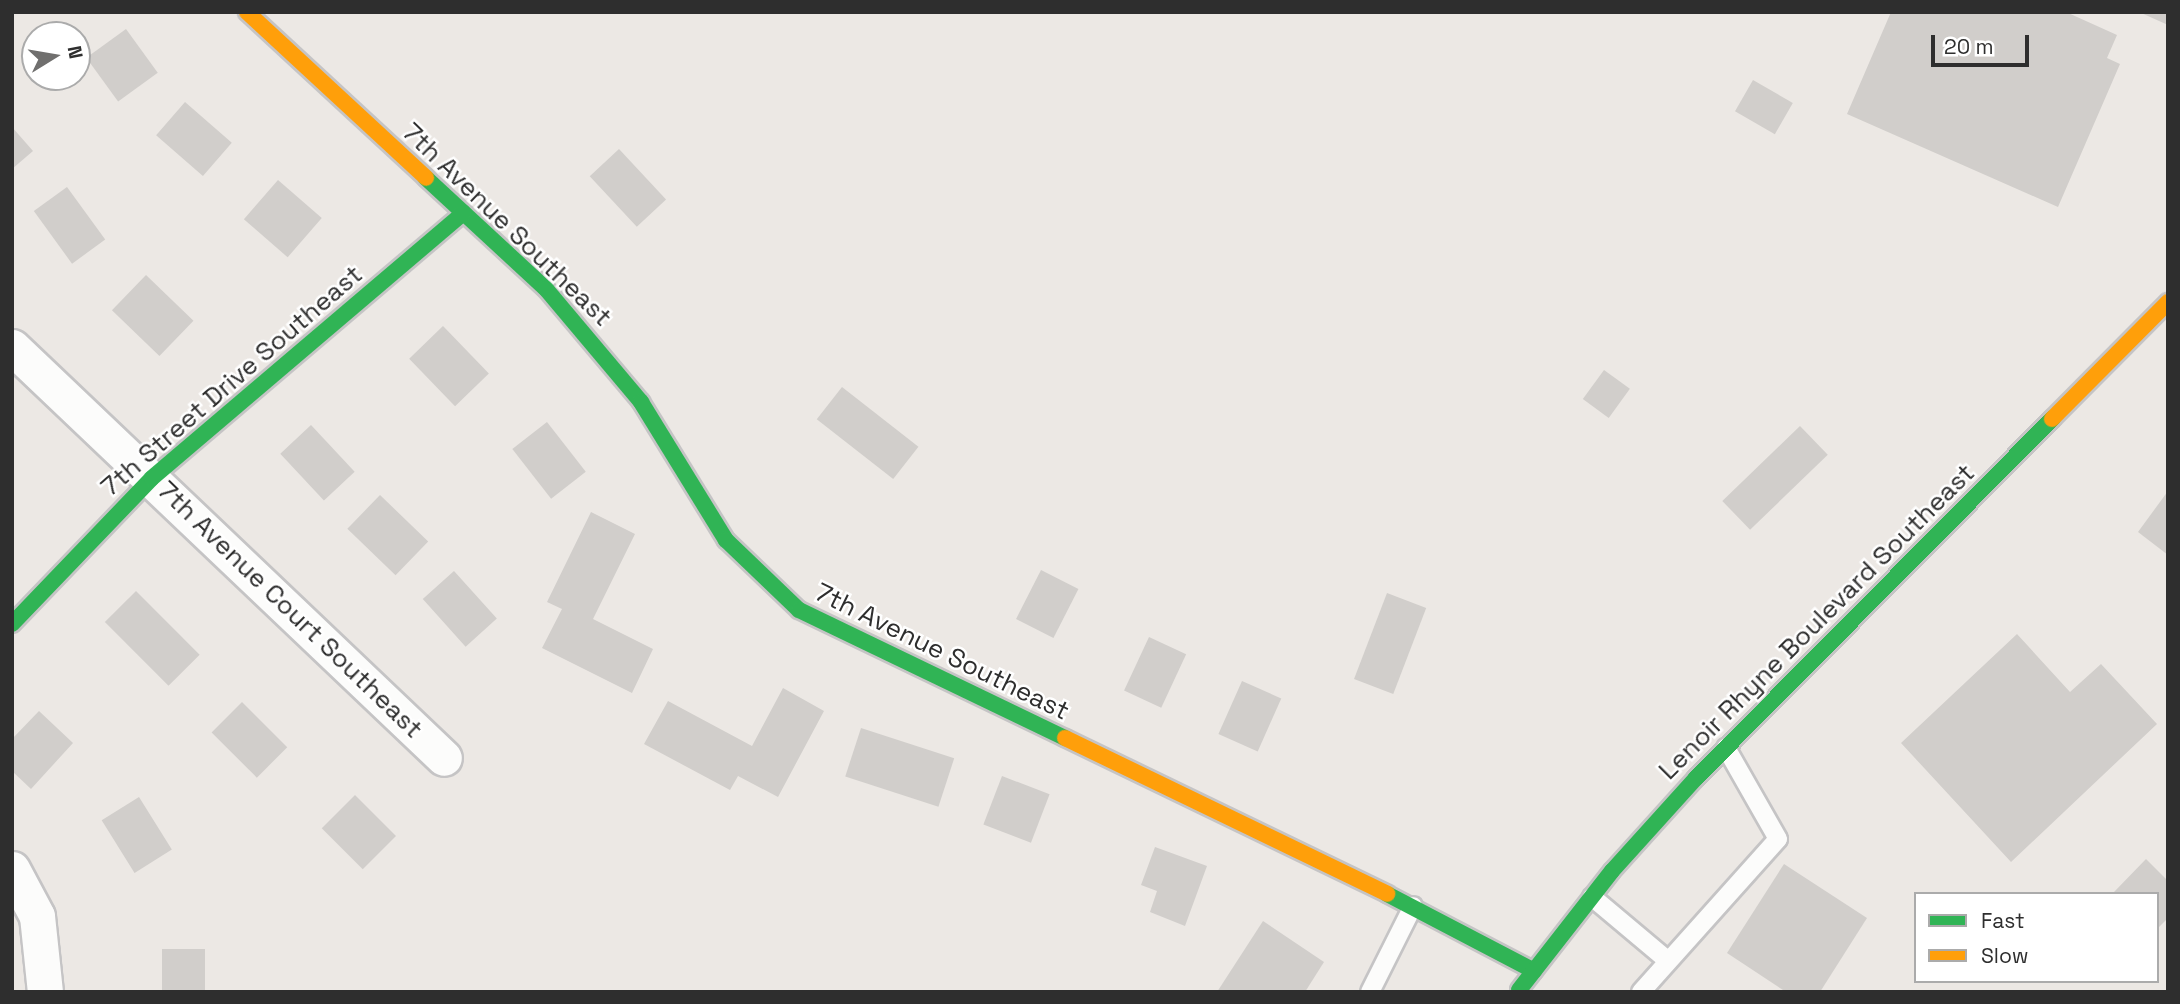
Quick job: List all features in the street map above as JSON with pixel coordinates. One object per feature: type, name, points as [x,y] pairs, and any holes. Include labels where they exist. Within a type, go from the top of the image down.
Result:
[{"type":"street","name":"7th Avenue Southeast","points":[[247,12],[546,289],[610,358],[726,540],[799,610],[1413,906],[1534,971]]},
{"type":"street","name":"7th Street Drive Southeast","points":[[12,624],[152,478],[463,213]]},
{"type":"street","name":"Lenoir Rhyne Boulevard Southeast","points":[[1518,992],[1592,897],[1726,748],[2168,302]]},
{"type":"street","name":"7th Avenue Court Southeast","points":[[12,347],[444,758]]},
{"type":"street","points":[[12,869],[37,916],[45,992]]},
{"type":"lane","points":[[1641,992],[1778,839],[1726,748]]},
{"type":"lane","points":[[1592,897],[1667,960]]},
{"type":"lane","points":[[1370,992],[1413,906]]},
{"type":"building","points":[[1891,12],[2066,12],[2117,35],[2107,58],[2120,64],[2058,207],[1847,114]]},
{"type":"building","points":[[2139,12],[2168,12],[2168,25]]},
{"type":"building","points":[[126,29],[158,73],[118,101],[91,64],[91,54]]},
{"type":"building","points":[[1753,80],[1793,103],[1775,134],[1735,111]]},
{"type":"building","points":[[185,102],[232,143],[203,176],[156,135]]},
{"type":"building","points":[[12,127],[33,151],[12,169]]},
{"type":"building","points":[[619,149],[666,199],[637,227],[590,176]]},
{"type":"building","points":[[278,180],[322,218],[288,257],[244,219]]},
{"type":"building","points":[[67,187],[105,240],[72,264],[34,211]]},
{"type":"building","points":[[146,275],[193,321],[159,356],[112,310]]},
{"type":"building","points":[[443,326],[489,373],[455,406],[409,359]]},
{"type":"building","points":[[1604,370],[1630,389],[1609,418],[1583,399]]},
{"type":"building","points":[[842,387],[918,447],[893,479],[817,419]]},
{"type":"building","points":[[547,422],[586,472],[551,499],[512,449]]},
{"type":"building","points":[[311,425],[355,472],[324,500],[280,454]]},
{"type":"building","points":[[1800,426],[1828,455],[1750,530],[1722,501]]},
{"type":"building","points":[[2168,491],[2168,555],[2138,532]]},
{"type":"building","points":[[380,495],[428,542],[396,575],[347,529]]},
{"type":"building","points":[[591,512],[635,534],[593,619],[653,649],[632,693],[542,648],[562,609],[547,602]]},
{"type":"building","points":[[1041,570],[1078,589],[1053,638],[1016,619]]},
{"type":"building","points":[[454,571],[497,619],[466,647],[423,599]]},
{"type":"building","points":[[136,591],[200,655],[169,686],[105,622]]},
{"type":"building","points":[[1387,593],[1426,608],[1393,694],[1354,679]]},
{"type":"building","points":[[2017,634],[2070,692],[2101,664],[2157,724],[2011,862],[1901,743]]},
{"type":"building","points":[[1149,637],[1186,654],[1161,708],[1124,690]]},
{"type":"building","points":[[1242,681],[1281,698],[1258,751],[1218,734]]},
{"type":"building","points":[[783,688],[824,711],[778,797],[738,776],[730,790],[644,744],[668,701],[752,746]]},
{"type":"building","points":[[242,702],[287,747],[257,778],[212,732]]},
{"type":"building","points":[[39,711],[73,743],[31,789],[12,771],[12,739]]},
{"type":"building","points":[[861,728],[954,758],[938,807],[845,777]]},
{"type":"building","points":[[1002,776],[1050,794],[1031,843],[983,825]]},
{"type":"building","points":[[355,795],[396,836],[363,869],[322,828]]},
{"type":"building","points":[[139,797],[172,850],[135,873],[102,820]]},
{"type":"building","points":[[1155,847],[1207,866],[1185,926],[1150,912],[1157,891],[1141,885]]},
{"type":"building","points":[[2146,859],[2168,881],[2168,918],[2159,927],[2159,892],[2114,892]]},
{"type":"building","points":[[1784,864],[1867,918],[1820,992],[1786,992],[1727,953]]},
{"type":"building","points":[[1263,921],[1324,962],[1305,992],[1217,992]]},
{"type":"building","points":[[162,949],[205,949],[205,992],[162,992]]},
{"type":"traffic: fast","points":[[426,178],[546,289],[641,402],[726,540],[799,610],[1065,738]]},
{"type":"traffic: fast","points":[[12,624],[152,478],[463,213]]},
{"type":"traffic: fast","points":[[1519,990],[1612,871],[1696,778],[2052,419]]},
{"type":"traffic: fast","points":[[1387,894],[1534,971]]},
{"type":"traffic: slow","points":[[247,12],[426,178]]},
{"type":"traffic: slow","points":[[2052,419],[2168,302]]},
{"type":"traffic: slow","points":[[1065,738],[1387,894]]}]
